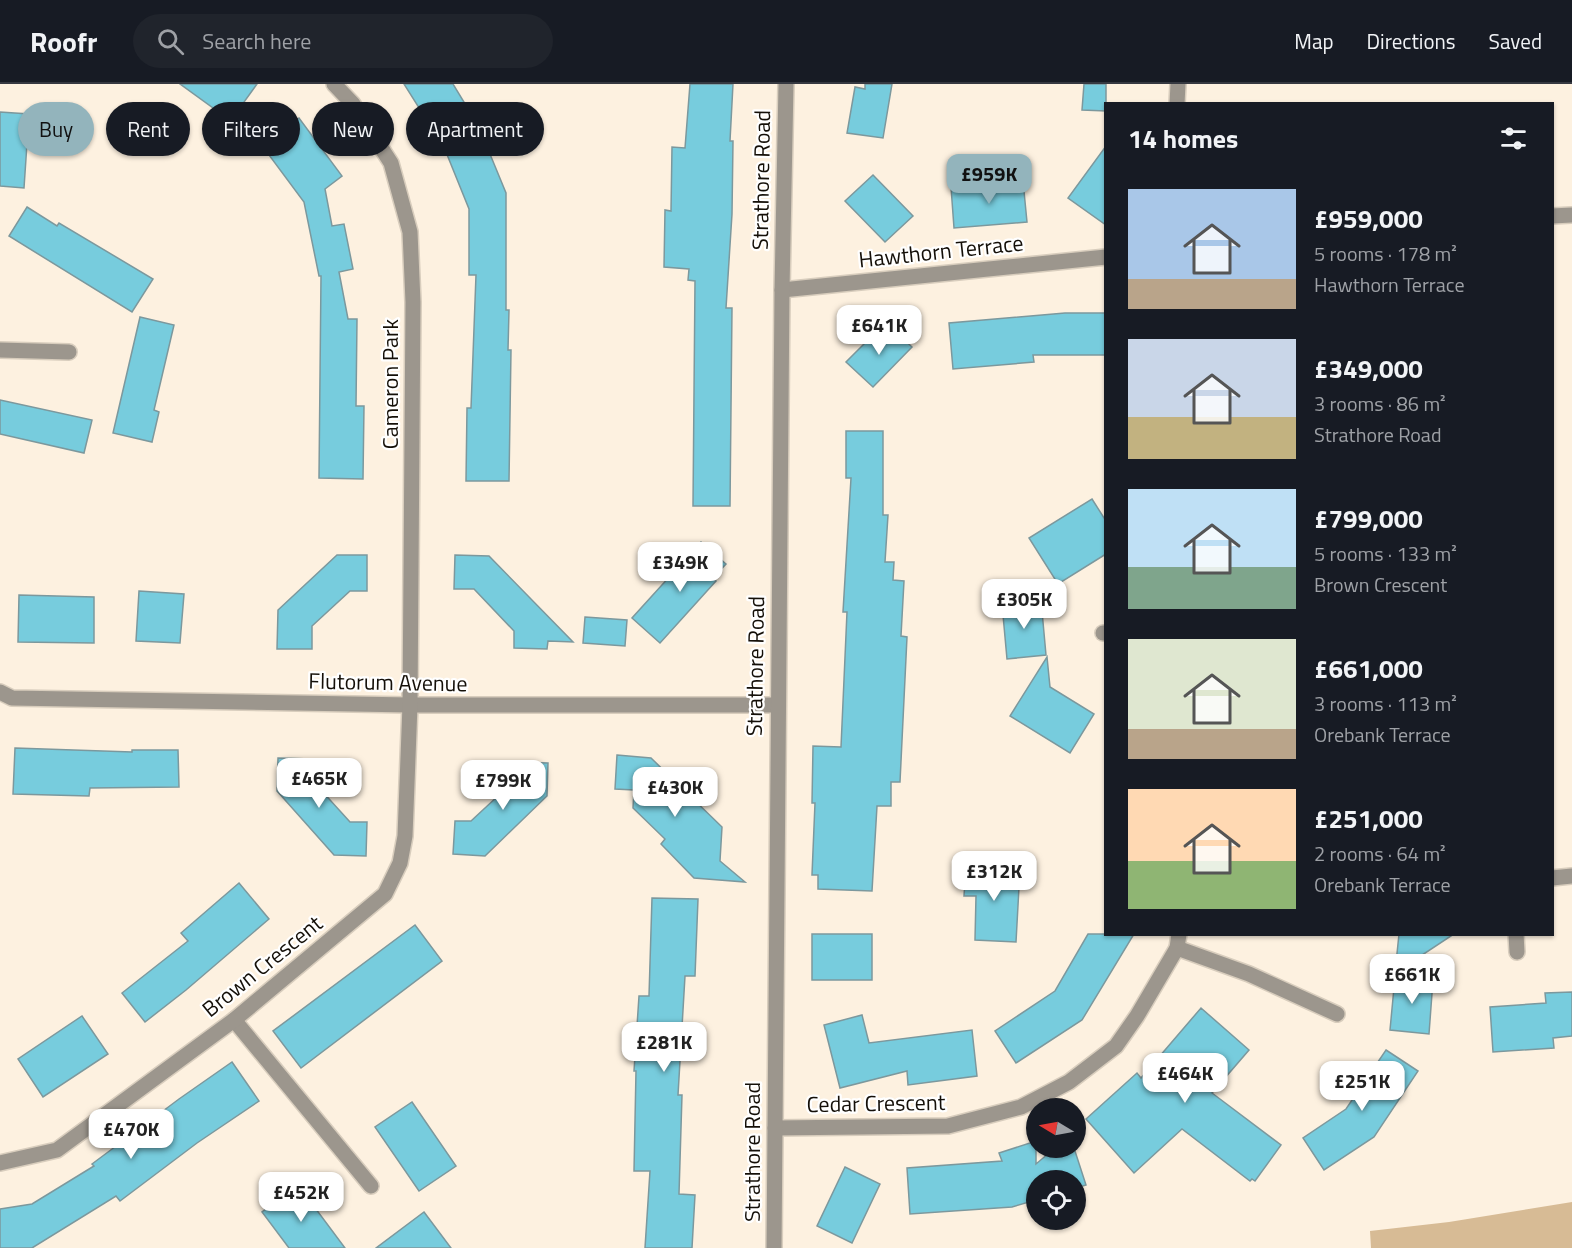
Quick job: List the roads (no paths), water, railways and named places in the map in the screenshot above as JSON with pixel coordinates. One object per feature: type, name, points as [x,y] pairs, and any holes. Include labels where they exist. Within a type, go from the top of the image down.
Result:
[{"type":"street","name":"Cameron Park","points":[[334,84],[352,104],[390,163],[410,232],[413,302],[410,705]]},
{"type":"street","name":"Strathore Road","points":[[774,1248],[782,290],[786,84]]},
{"type":"street","points":[[1177,102],[1178,84]]},
{"type":"street","points":[[1554,216],[1572,214]]},
{"type":"street","name":"Hawthorn Terrace","points":[[782,290],[1104,257]]},
{"type":"street","points":[[0,350],[69,352]]},
{"type":"street","name":"Flutorum Avenue","points":[[0,692],[12,698],[410,705],[778,705]]},
{"type":"street","name":"Brown Crescent","points":[[0,1163],[57,1150],[234,1020],[385,894],[400,863],[405,836],[410,705]]},
{"type":"street","points":[[1554,878],[1572,876]]},
{"type":"street","points":[[1516,936],[1517,952]]},
{"type":"street","points":[[1178,941],[1337,1014]]},
{"type":"street","name":"Cedar Crescent","points":[[775,1128],[948,1126],[1021,1107],[1069,1082],[1116,1046],[1137,1016],[1178,941]]},
{"type":"street","points":[[234,1020],[371,1186]]}]
